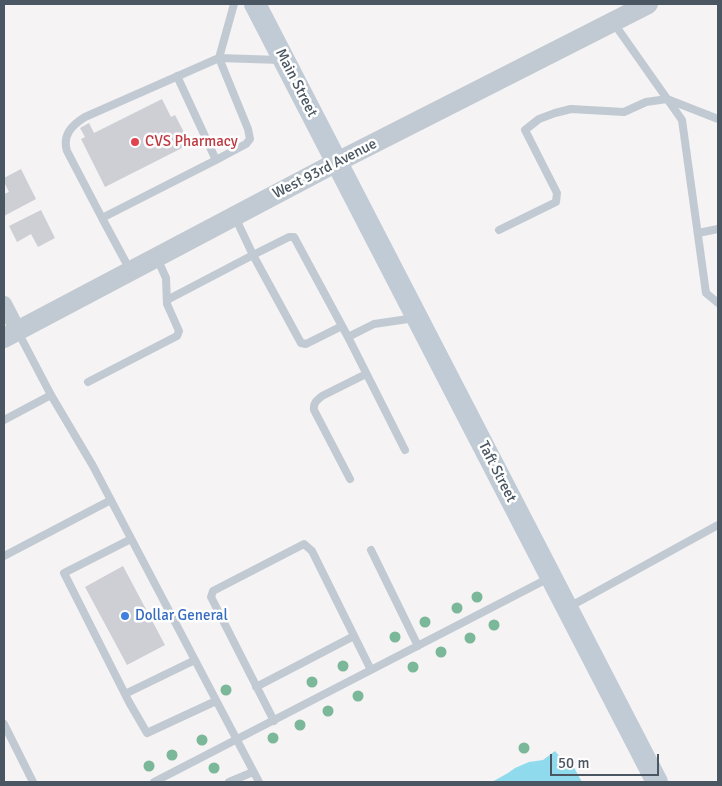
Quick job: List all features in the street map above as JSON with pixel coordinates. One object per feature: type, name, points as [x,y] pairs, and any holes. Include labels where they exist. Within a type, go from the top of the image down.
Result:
[{"type":"main road","name":"Main Street","points":[[255,4],[336,162]]},
{"type":"main road","name":"Taft Street","points":[[336,162],[657,782]]},
{"type":"street","name":"West 93rd Avenue","points":[[11,335],[156,256],[336,162],[648,4]]},
{"type":"street","points":[[4,304],[11,335]]},
{"type":"lane","points":[[102,218],[246,144],[250,139],[250,134],[219,58],[234,4]]},
{"type":"lane","points":[[612,22],[682,120],[706,293],[718,303]]},
{"type":"lane","points":[[130,270],[67,151],[65,143],[70,129],[84,117],[219,58],[284,60]]},
{"type":"lane","points":[[177,76],[216,160]]},
{"type":"lane","points":[[499,230],[556,202],[557,193],[525,130],[539,119],[571,109],[624,112],[646,102],[667,99],[718,119]]},
{"type":"lane","points":[[234,216],[301,344],[306,344],[342,326]]},
{"type":"lane","points":[[698,233],[718,229]]},
{"type":"lane","points":[[167,300],[253,255],[290,237],[294,237],[348,337],[405,450]]},
{"type":"lane","points":[[88,382],[177,336],[179,331],[167,304],[166,278],[156,256]]},
{"type":"lane","points":[[348,337],[374,324],[417,317]]},
{"type":"lane","points":[[11,335],[51,395],[93,466],[259,782]]},
{"type":"lane","points":[[350,479],[314,410],[314,405],[322,396],[366,374]]},
{"type":"lane","points":[[4,420],[51,395]]},
{"type":"lane","points":[[4,556],[111,500]]},
{"type":"lane","points":[[567,608],[718,525]]},
{"type":"lane","points":[[131,539],[64,573],[125,694],[147,733],[216,700]]},
{"type":"lane","points":[[274,721],[211,597],[213,591],[287,552],[304,544],[312,551],[371,670]]},
{"type":"lane","points":[[371,550],[418,646]]},
{"type":"lane","points":[[154,782],[551,577]]},
{"type":"lane","points":[[256,687],[354,636]]},
{"type":"lane","points":[[125,694],[195,660]]},
{"type":"lane","points":[[4,724],[33,782]]},
{"type":"lane","points":[[229,782],[253,772]]},
{"type":"water","points":[[555,751],[560,757],[571,762],[582,782],[492,782],[515,768],[529,762],[543,760]]},
{"type":"building","name":"CVS Pharmacy","points":[[162,99],[171,117],[175,115],[190,144],[105,187],[81,139],[85,137],[80,128],[89,123],[94,133]]},
{"type":"building","points":[[21,169],[36,199],[4,216],[4,194],[9,192],[4,178]]},
{"type":"building","points":[[41,210],[55,238],[38,247],[31,234],[17,242],[9,226]]},
{"type":"building","name":"Dollar General","points":[[123,566],[165,645],[127,665],[85,587]]},
{"type":"place","name":"CVS Pharmacy","points":[[135,142]]},
{"type":"place","name":"Dollar General","points":[[125,616]]}]
